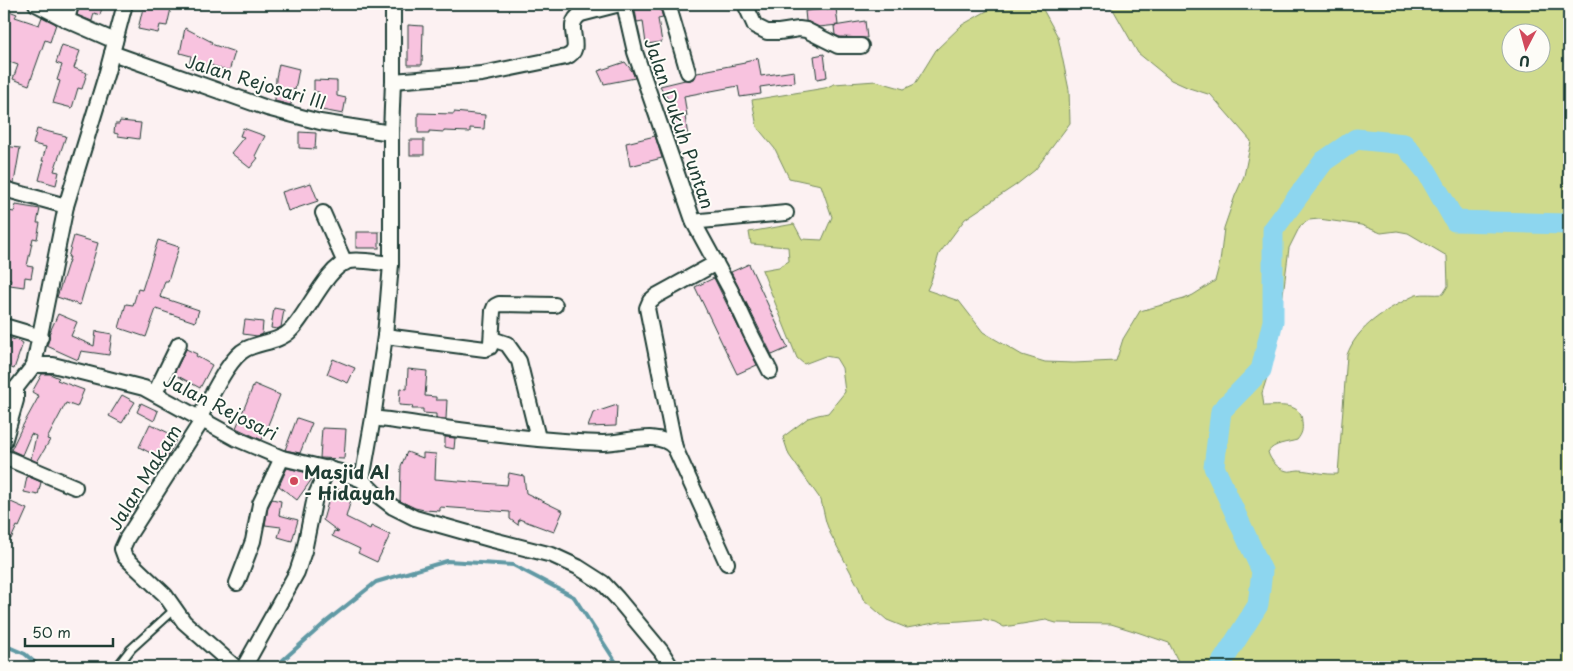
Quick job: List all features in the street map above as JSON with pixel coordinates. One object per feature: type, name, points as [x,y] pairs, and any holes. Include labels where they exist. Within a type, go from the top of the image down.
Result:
[{"type":"street","name":"Jalan Rejosari III","points":[[36,4],[68,20],[113,47],[267,108],[320,122],[390,133]]},
{"type":"street","points":[[68,20],[71,4]]},
{"type":"street","points":[[4,442],[16,400],[10,392],[34,365],[66,206],[125,4]]},
{"type":"street","points":[[362,480],[373,418],[391,264],[390,133],[393,81],[393,4]]},
{"type":"street","points":[[393,81],[482,74],[566,57],[571,55],[574,48],[572,25],[576,17],[581,14],[622,4]]},
{"type":"street","name":"Jalan Dukuh Puntan","points":[[622,4],[638,60],[694,223],[786,213]]},
{"type":"street","points":[[668,4],[688,72]]},
{"type":"street","points":[[745,4],[755,26],[767,32],[806,30],[838,46],[862,46]]},
{"type":"street","points":[[4,189],[66,206]]},
{"type":"street","points":[[323,213],[344,263]]},
{"type":"street","points":[[694,223],[730,289],[770,371]]},
{"type":"street","points":[[201,418],[233,360],[246,349],[281,338],[292,330],[313,298],[334,272],[344,263],[357,261],[391,264]]},
{"type":"street","points":[[716,263],[656,296],[650,301],[647,308],[675,448],[727,563]]},
{"type":"street","points":[[384,336],[485,349],[490,347],[492,339],[493,311],[495,306],[499,304],[555,305]]},
{"type":"street","points":[[4,326],[41,337]]},
{"type":"street","points":[[492,339],[507,344],[519,361],[538,438]]},
{"type":"street","points":[[155,394],[179,344]]},
{"type":"street","name":"Jalan Rejosari","points":[[34,365],[53,365],[131,384],[155,394],[237,438],[282,458],[328,468],[362,480],[393,507],[415,518],[552,555],[578,567],[603,583],[617,598],[661,651],[670,667]]},
{"type":"street","name":"Jalan Makam","points":[[201,418],[122,549],[125,557],[165,595],[184,622],[235,667]]},
{"type":"street","points":[[373,418],[504,435],[605,443],[654,438],[667,440],[675,448]]},
{"type":"street","points":[[4,457],[75,486]]},
{"type":"street","points":[[237,582],[253,540],[260,504],[282,458]]},
{"type":"street","points":[[244,667],[297,572],[304,551],[316,497],[328,468]]},
{"type":"lane","points":[[118,667],[131,649],[175,609]]},
{"type":"green space","points":[[1040,4],[1058,37],[1069,90],[1070,123],[1035,170],[965,219],[939,254],[927,290],[959,301],[983,332],[1022,355],[1045,362],[1074,363],[1116,361],[1123,339],[1140,311],[1184,299],[1215,281],[1220,262],[1224,228],[1244,176],[1251,141],[1211,95],[1171,80],[1138,53],[1110,4],[1569,4],[1569,667],[1181,667],[1169,643],[1111,624],[1056,623],[1046,620],[1004,627],[984,619],[940,622],[907,628],[887,620],[863,599],[830,533],[821,500],[789,455],[783,437],[808,418],[828,413],[845,392],[842,368],[836,358],[825,356],[804,364],[797,358],[762,270],[779,267],[789,261],[788,247],[751,244],[749,232],[794,224],[802,239],[822,240],[832,217],[821,185],[789,178],[775,149],[757,127],[752,100],[825,88],[834,84],[876,81],[904,89],[915,84],[936,50],[962,25],[992,8]],"holes":[[[1319,219],[1361,225],[1381,233],[1397,231],[1408,233],[1447,256],[1448,286],[1443,294],[1416,295],[1393,307],[1377,317],[1362,330],[1351,346],[1347,355],[1338,474],[1284,470],[1275,464],[1268,452],[1277,445],[1297,440],[1302,430],[1301,416],[1294,408],[1264,406],[1262,393],[1270,368],[1281,310],[1289,248],[1300,226],[1309,220]]]},
{"type":"green space","points":[[1055,660],[1092,661],[1102,667],[1057,667]]},
{"type":"building","points":[[80,4],[103,4],[100,15],[94,13],[92,21],[77,15]]},
{"type":"building","points":[[144,4],[172,4],[167,26],[160,25],[158,33],[138,29]]},
{"type":"building","points":[[634,4],[659,4],[663,18],[658,19],[662,42],[646,44],[643,21],[637,22]]},
{"type":"building","points":[[836,8],[838,25],[819,27],[806,21],[805,11]]},
{"type":"building","points":[[4,9],[17,14],[15,17],[39,25],[42,17],[56,24],[50,42],[45,40],[29,85],[13,79],[18,65],[4,60],[7,49],[4,48]]},
{"type":"building","points":[[865,21],[867,38],[840,37],[835,35],[834,26]]},
{"type":"building","points":[[408,25],[423,26],[422,65],[408,65]]},
{"type":"building","points":[[185,28],[212,42],[211,44],[235,52],[229,71],[207,64],[205,72],[189,67],[191,56],[180,53]]},
{"type":"building","points":[[62,45],[80,51],[74,68],[87,73],[82,89],[78,88],[72,108],[53,103],[60,81],[57,80],[62,65],[56,63]]},
{"type":"building","points":[[824,54],[827,77],[817,79],[814,56]]},
{"type":"building","points":[[758,58],[761,76],[794,71],[795,82],[760,87],[761,94],[740,97],[738,86],[684,96],[688,137],[674,139],[670,126],[673,125],[669,101],[660,86],[690,80],[695,78],[697,73],[703,71],[745,63],[745,61]]},
{"type":"building","points":[[625,62],[635,78],[604,84],[598,71]]},
{"type":"building","points":[[279,64],[299,69],[295,90],[292,89],[291,105],[275,101]]},
{"type":"building","points":[[314,80],[337,81],[337,96],[346,98],[343,114],[316,109],[319,92],[314,92]]},
{"type":"building","points":[[454,112],[485,115],[484,129],[470,128],[470,132],[429,131],[429,133],[418,133],[418,113],[454,114]]},
{"type":"building","points":[[120,121],[141,123],[139,139],[118,136],[118,134],[114,133],[115,124],[119,124]]},
{"type":"building","points":[[243,128],[265,136],[255,156],[258,158],[250,168],[231,153],[244,137],[240,136]]},
{"type":"building","points":[[37,129],[66,136],[54,171],[59,172],[56,185],[39,180],[46,147],[33,144]]},
{"type":"building","points":[[299,132],[316,133],[315,149],[299,148]]},
{"type":"building","points":[[655,136],[662,158],[630,166],[626,143]]},
{"type":"building","points":[[410,140],[424,140],[424,155],[410,155]]},
{"type":"building","points":[[4,146],[20,148],[14,183],[6,180],[7,170],[4,170]]},
{"type":"building","points":[[311,183],[318,201],[288,211],[282,192]]},
{"type":"building","points":[[16,205],[40,209],[37,223],[40,223],[37,239],[33,238],[27,266],[33,267],[31,278],[25,277],[24,287],[10,285],[11,279],[4,278],[4,210],[14,212]]},
{"type":"building","points":[[356,232],[379,232],[379,248],[356,248]]},
{"type":"building","points":[[74,236],[98,243],[80,305],[57,297],[70,257],[68,257]]},
{"type":"building","points":[[158,240],[179,247],[168,281],[165,281],[160,297],[199,310],[195,322],[156,309],[146,337],[119,328],[126,304],[133,305],[138,289],[142,290]]},
{"type":"building","points":[[749,264],[788,348],[772,355],[731,272]]},
{"type":"building","points":[[714,278],[757,365],[737,374],[695,287]]},
{"type":"building","points":[[274,308],[284,310],[281,327],[277,329],[271,328]]},
{"type":"building","points":[[58,314],[77,322],[71,336],[94,346],[96,331],[112,334],[109,355],[81,351],[78,360],[47,346],[49,334]]},
{"type":"building","points":[[245,320],[263,322],[262,334],[257,336],[243,334]]},
{"type":"building","points":[[7,337],[23,343],[14,369],[4,365],[4,346]]},
{"type":"building","points":[[186,349],[197,354],[196,356],[212,365],[200,388],[174,374]]},
{"type":"building","points":[[333,359],[355,368],[348,383],[327,374]]},
{"type":"building","points":[[408,369],[427,371],[425,396],[436,397],[436,400],[447,400],[446,419],[436,418],[436,414],[423,413],[423,409],[412,409],[413,406],[399,405],[400,388],[407,389]]},
{"type":"building","points":[[42,374],[50,374],[59,378],[57,380],[84,390],[77,407],[66,403],[47,439],[50,440],[37,462],[31,459],[36,436],[31,434],[22,455],[11,450],[39,396],[32,392]]},
{"type":"building","points":[[254,384],[280,395],[262,440],[236,428]]},
{"type":"building","points":[[122,395],[135,402],[122,423],[109,416]]},
{"type":"building","points":[[141,403],[158,411],[154,421],[137,412]]},
{"type":"building","points":[[617,405],[616,426],[588,427],[593,413]]},
{"type":"building","points":[[297,418],[312,423],[300,453],[285,450]]},
{"type":"building","points":[[150,424],[177,437],[166,461],[139,447]]},
{"type":"building","points":[[322,428],[346,429],[344,459],[320,458]]},
{"type":"building","points":[[445,437],[455,438],[454,449],[445,447]]},
{"type":"building","points":[[407,452],[423,458],[423,453],[436,454],[435,479],[507,485],[509,473],[524,476],[526,493],[563,511],[554,532],[519,519],[518,525],[510,519],[510,512],[440,507],[440,511],[424,510],[400,501],[401,466]]},
{"type":"building","name":"Masjid Al - Hidayah","points":[[287,468],[312,474],[312,479],[297,500],[279,486]]},
{"type":"building","points":[[27,476],[41,482],[38,495],[24,492]]},
{"type":"building","points":[[332,488],[353,493],[346,517],[370,529],[371,526],[390,535],[377,562],[358,553],[360,549],[332,536],[334,531],[339,532],[323,520]]},
{"type":"building","points":[[4,499],[27,509],[11,539],[4,536]]},
{"type":"building","points":[[272,499],[281,501],[279,515],[298,520],[292,541],[278,537],[281,527],[265,525],[268,507]]},
{"type":"waterway","points":[[1219,667],[1258,605],[1262,571],[1214,467],[1221,411],[1261,370],[1273,321],[1273,230],[1324,161],[1356,139],[1404,144],[1427,172],[1455,221],[1566,224],[1569,221]]},
{"type":"waterway","points":[[275,667],[327,621],[376,582],[447,561],[513,565],[574,597],[619,667]]},
{"type":"waterway","points":[[4,645],[25,654],[40,667]]},
{"type":"place","name":"Masjid Al - Hidayah","points":[[294,481]]}]
